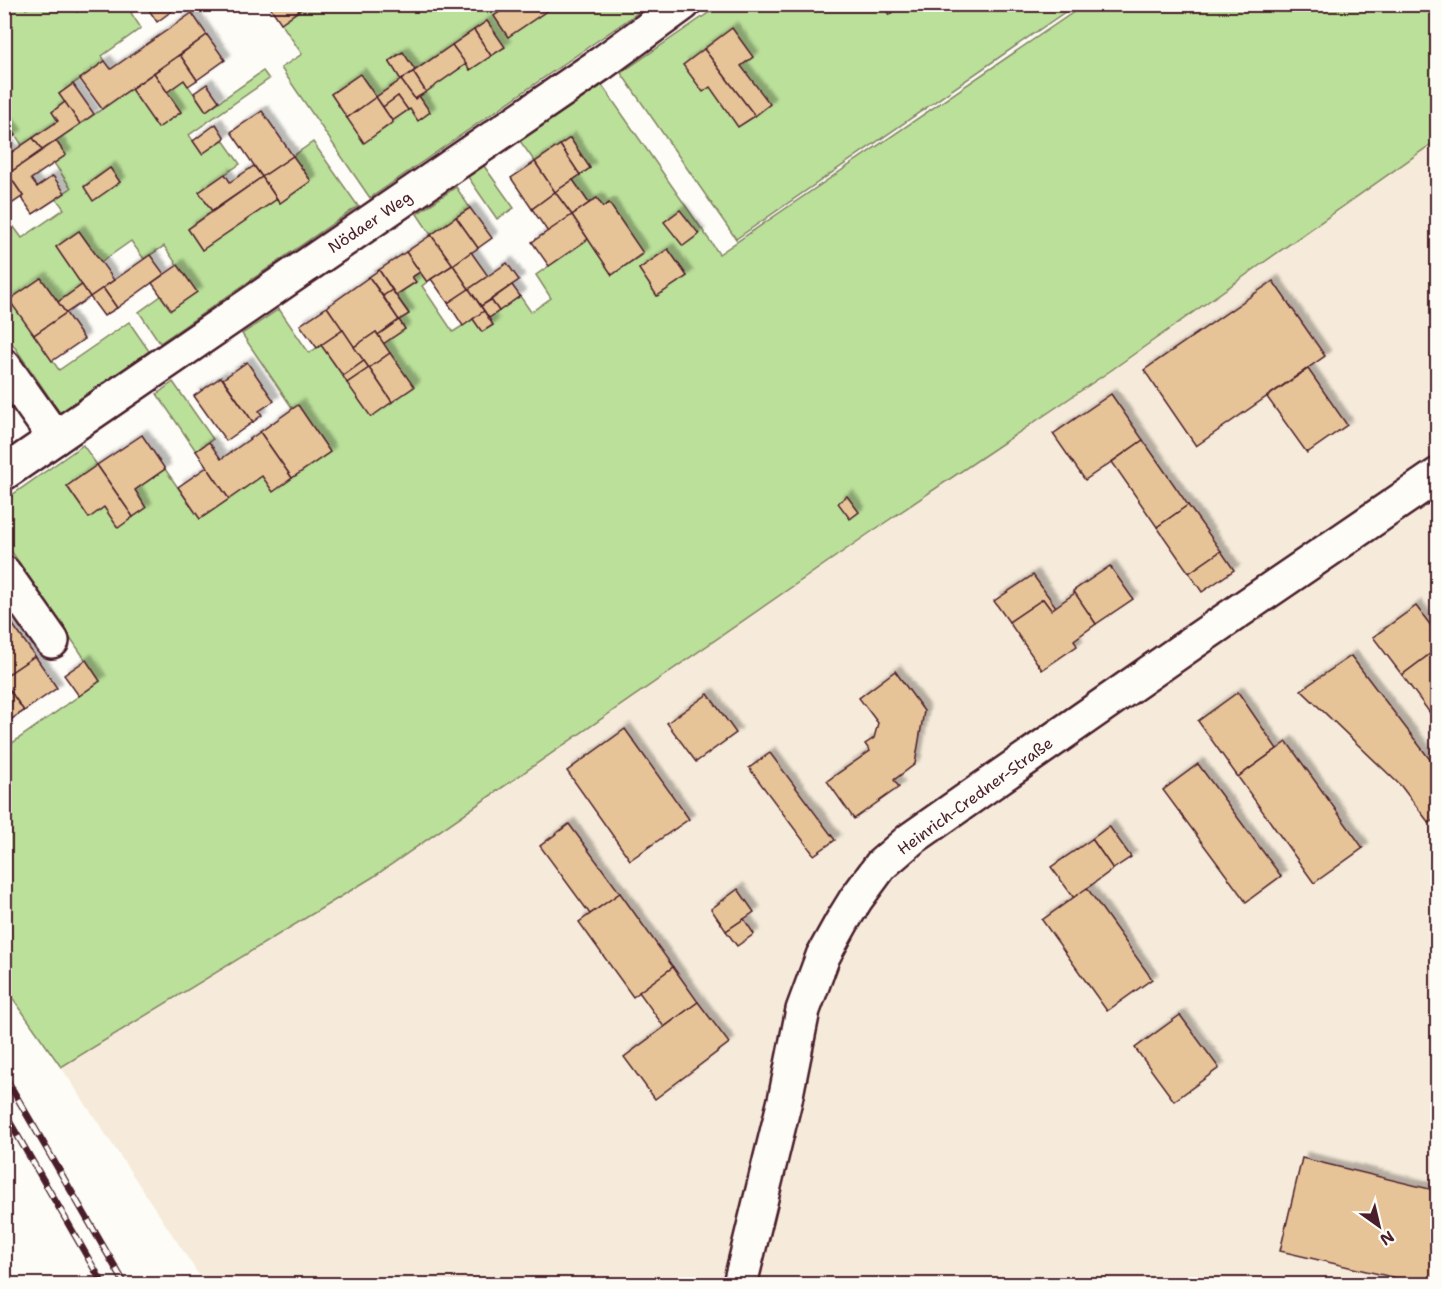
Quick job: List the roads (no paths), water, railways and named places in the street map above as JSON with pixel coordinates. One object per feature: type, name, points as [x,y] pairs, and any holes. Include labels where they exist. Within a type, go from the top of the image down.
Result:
[{"type":"street","name":"Nödaer Weg","points":[[4,473],[602,63],[683,4]]},
{"type":"street","points":[[4,366],[55,438]]},
{"type":"street","name":"Heinrich-Credner-Straße","points":[[740,1284],[785,1100],[803,1010],[823,956],[856,899],[881,865],[911,839],[1437,475]]},
{"type":"street","points":[[4,573],[52,641]]},
{"type":"railway","points":[[4,1075],[125,1284]]},
{"type":"railway","points":[[4,1112],[103,1284]]}]
